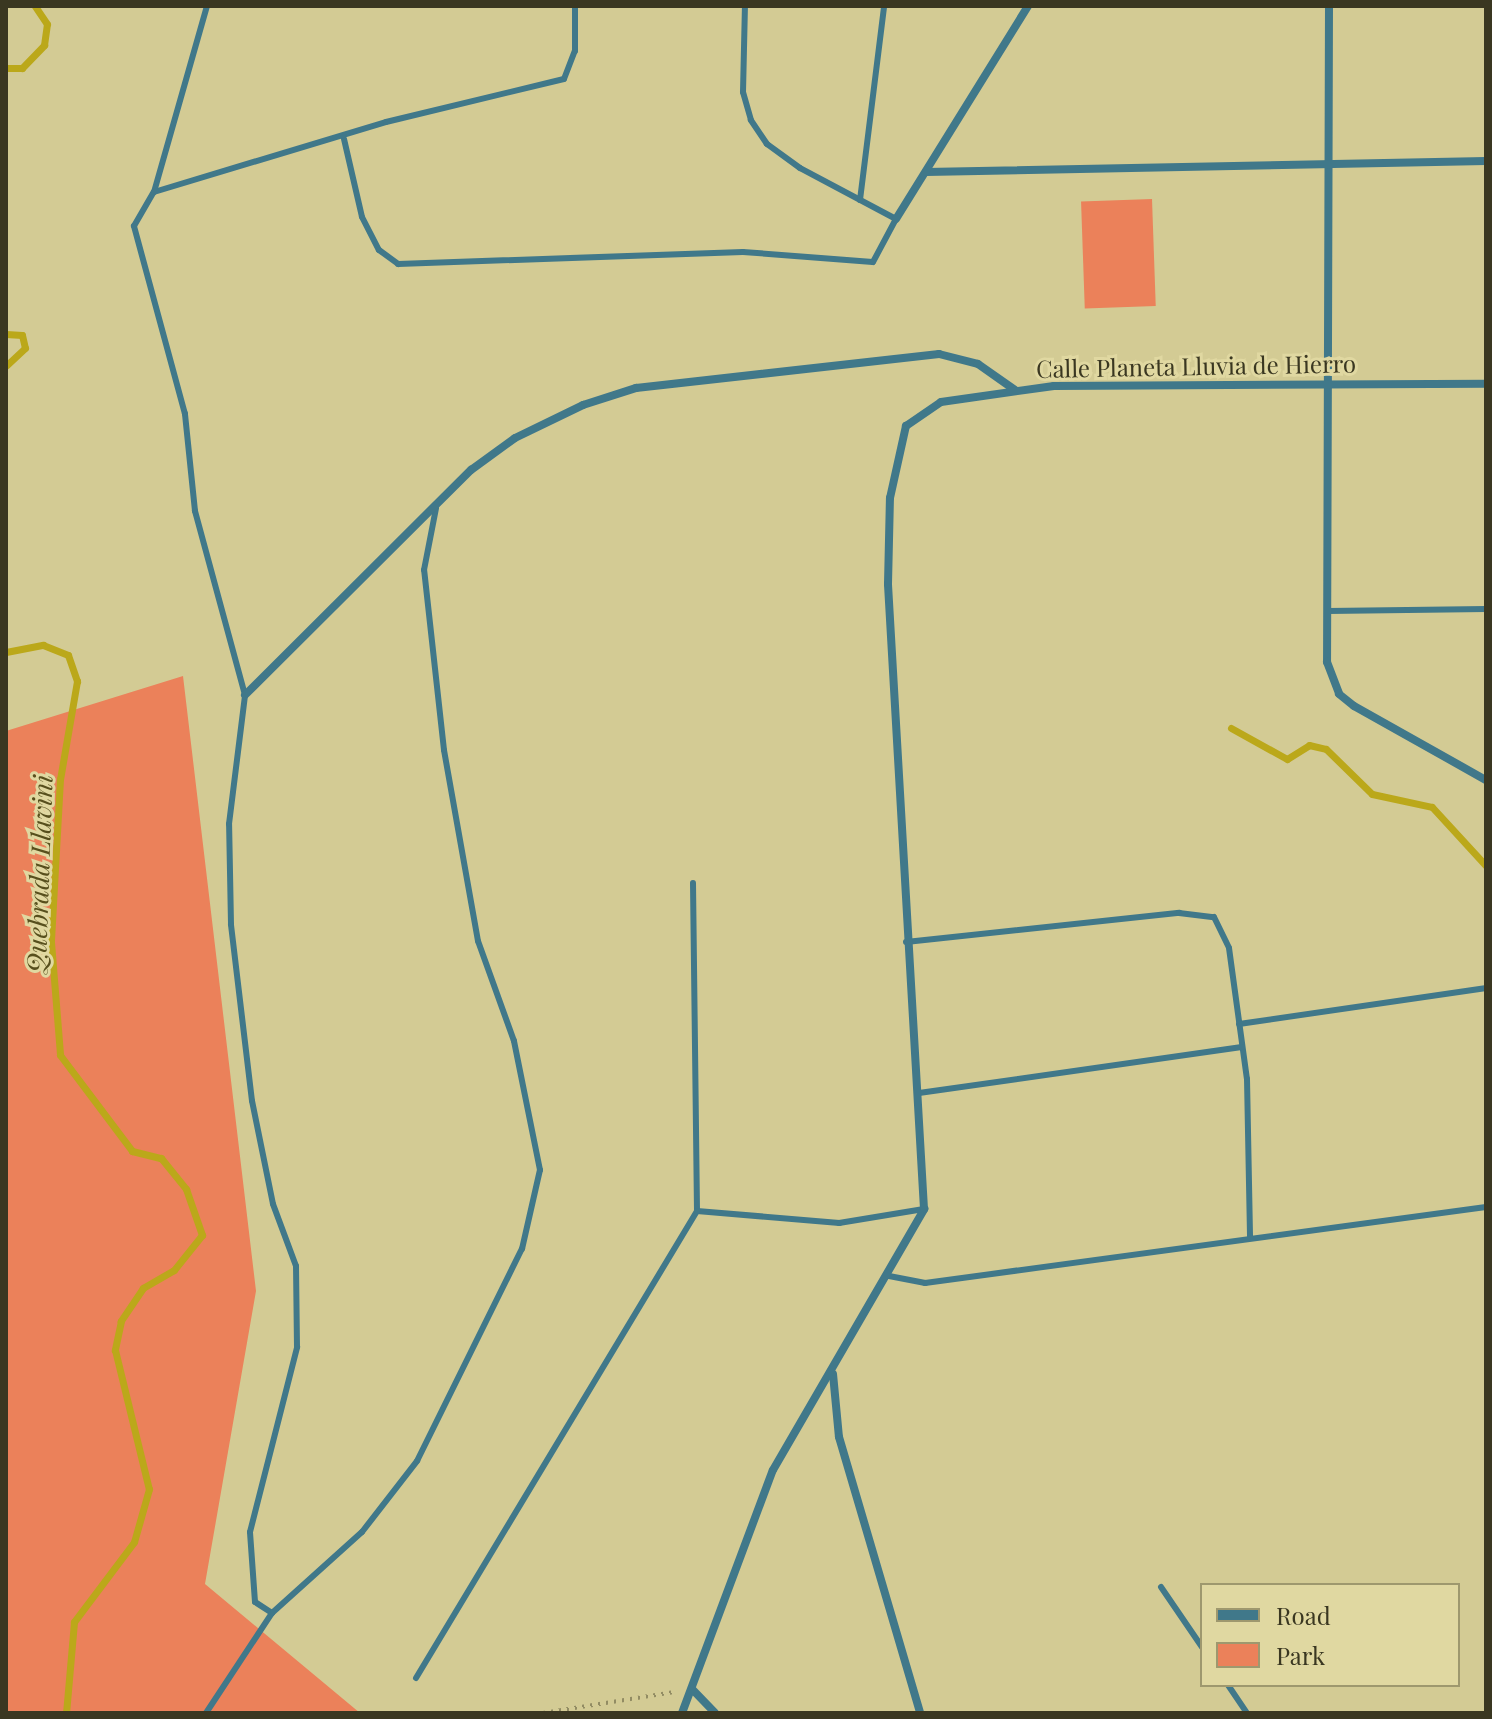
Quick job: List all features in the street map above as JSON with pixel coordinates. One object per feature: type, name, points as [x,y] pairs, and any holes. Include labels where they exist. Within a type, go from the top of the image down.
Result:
[{"type":"street","points":[[896,219],[1028,6]]},
{"type":"street","points":[[1329,6],[1331,385],[1327,662],[1339,694],[1486,780]]},
{"type":"street","points":[[926,172],[1486,161]]},
{"type":"street","points":[[245,695],[436,508],[515,438],[636,388],[939,354],[978,364],[1015,390]]},
{"type":"street","name":"Calle Planeta Lluvia de Hierro","points":[[924,1209],[919,1093],[906,942],[888,584],[896,447],[923,411],[1015,390],[1486,384]]},
{"type":"street","points":[[682,1713],[773,1470],[889,1276],[924,1209]]},
{"type":"street","points":[[833,1372],[839,1437],[920,1713]]},
{"type":"street","points":[[692,1689],[715,1713]]},
{"type":"lane","points":[[207,6],[154,192],[134,226],[185,414],[195,511],[245,695],[229,824],[231,924],[252,1101],[273,1204],[296,1266],[297,1347],[250,1532],[255,1602],[272,1613]]},
{"type":"lane","points":[[154,192],[344,139],[386,122],[564,79],[575,51],[575,6]]},
{"type":"lane","points":[[344,139],[362,217],[379,250],[398,264],[743,252],[873,262],[896,219],[767,144],[751,120],[743,92],[745,6]]},
{"type":"lane","points":[[860,200],[884,6]]},
{"type":"lane","points":[[206,1713],[272,1613],[362,1532],[417,1461],[522,1249],[540,1170],[514,1041],[478,941],[444,750],[424,570],[436,508]]},
{"type":"lane","points":[[1328,611],[1486,609]]},
{"type":"lane","points":[[416,1678],[697,1211],[693,883]]},
{"type":"lane","points":[[906,942],[1197,912],[1214,917],[1225,931],[1242,1047],[1250,1237]]},
{"type":"lane","points":[[1239,1024],[1486,988]]},
{"type":"lane","points":[[919,1093],[1242,1047]]},
{"type":"lane","points":[[889,1276],[925,1283],[1486,1207]]},
{"type":"lane","points":[[697,1211],[839,1223],[924,1209]]},
{"type":"lane","points":[[1161,1587],[1200,1644]]},
{"type":"lane","points":[[1229,1687],[1247,1713]]},
{"type":"path","points":[[543,1713],[692,1689]]},
{"type":"green space","points":[[1152,199],[1156,306],[1085,308],[1081,201]]},
{"type":"green space","points":[[183,676],[256,1291],[205,1584],[360,1713],[6,1713],[6,731]]},
{"type":"waterway","name":"Quebrada Llavini","points":[[6,68],[22,68],[44,45],[47,24],[35,6]]},
{"type":"waterway","name":"Quebrada Llavini","points":[[6,334],[22,335],[25,348],[6,366]]},
{"type":"waterway","name":"Quebrada Llavini","points":[[6,652],[43,645],[68,655],[77,681],[60,779],[51,942],[60,1055],[132,1151],[161,1158],[186,1189],[202,1235],[174,1270],[143,1288],[121,1321],[115,1350],[149,1489],[134,1542],[74,1622],[66,1713]]},
{"type":"waterway","points":[[1231,728],[1287,759],[1309,745],[1326,749],[1372,794],[1432,807],[1486,866]]}]
